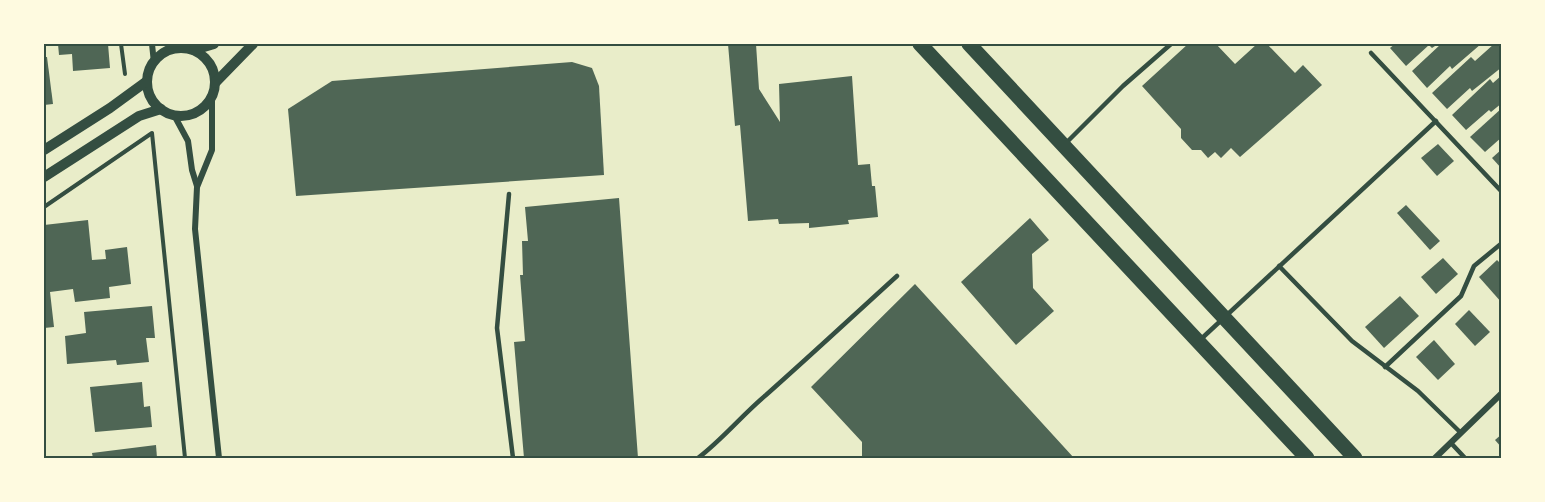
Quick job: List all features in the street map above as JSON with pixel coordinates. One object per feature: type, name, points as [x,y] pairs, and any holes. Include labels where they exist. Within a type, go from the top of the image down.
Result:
[{"type":"main road","points":[[920,44],[1306,459]]},
{"type":"main road","points":[[969,44],[1355,459]]},
{"type":"street","points":[[152,44],[153,63],[147,81],[153,101],[161,109],[174,115],[185,116],[196,113],[212,97]]},
{"type":"street","points":[[194,50],[214,44]]},
{"type":"street","points":[[215,82],[252,44]]},
{"type":"street","points":[[153,63],[161,55],[180,46],[194,50],[210,63],[215,82],[212,97],[212,150],[197,187]]},
{"type":"street","points":[[44,150],[110,108],[147,81]]},
{"type":"street","points":[[44,177],[139,116],[161,109]]},
{"type":"street","points":[[174,115],[188,141],[197,187],[195,230],[219,459]]},
{"type":"street","points":[[1435,459],[1502,393]]},
{"type":"lane","points":[[1063,146],[1123,86],[1171,44]]},
{"type":"lane","points":[[1371,53],[1502,192]]},
{"type":"lane","points":[[1198,341],[1436,121]]},
{"type":"lane","points":[[510,194],[497,328],[513,459]]},
{"type":"lane","points":[[1385,366],[1461,296],[1473,267],[1502,243]]},
{"type":"lane","points":[[1279,266],[1352,341],[1418,391],[1461,433]]},
{"type":"lane","points":[[698,459],[720,442],[765,395],[787,378],[897,276]]},
{"type":"lane","points":[[1450,443],[1465,459]]},
{"type":"path","points":[[121,44],[125,74]]},
{"type":"path","points":[[148,129],[154,129]]},
{"type":"path","points":[[44,207],[152,133],[185,459]]},
{"type":"path","points":[[130,148],[136,135]]},
{"type":"building","points":[[58,44],[108,44],[110,68],[73,71],[72,54],[59,55]]},
{"type":"building","points":[[728,44],[756,44],[759,89],[780,122],[779,84],[852,76],[858,165],[870,164],[878,217],[848,220],[849,224],[809,228],[809,223],[779,224],[778,219],[748,221],[740,125],[735,126]]},
{"type":"building","points":[[1188,44],[1216,44],[1235,64],[1257,44],[1267,44],[1295,73],[1303,65],[1322,85],[1240,157],[1231,148],[1221,158],[1215,152],[1208,158],[1201,150],[1192,150],[1181,138],[1181,129],[1142,86]]},
{"type":"building","points":[[1395,44],[1438,44],[1432,48],[1429,45],[1406,66],[1390,48]]},
{"type":"building","points":[[1441,44],[1481,44],[1452,69],[1450,66],[1427,88],[1412,71]]},
{"type":"building","points":[[1494,44],[1502,45],[1502,67],[1472,91],[1470,88],[1447,109],[1432,93],[1471,57],[1475,61]]},
{"type":"building","points":[[44,57],[47,57],[53,104],[44,105]]},
{"type":"building","points":[[572,62],[592,68],[599,86],[604,175],[296,196],[288,109],[332,81]]},
{"type":"building","points":[[1502,75],[1502,103],[1491,112],[1489,110],[1466,130],[1452,115],[1490,79],[1493,83]]},
{"type":"building","points":[[1502,108],[1502,137],[1485,152],[1470,137]]},
{"type":"building","points":[[1438,144],[1454,161],[1437,176],[1421,158]]},
{"type":"building","points":[[1502,149],[1502,169],[1492,158]]},
{"type":"building","points":[[619,198],[638,458],[524,458],[514,342],[525,341],[520,275],[523,275],[522,241],[528,241],[525,207]]},
{"type":"building","points":[[1406,205],[1440,241],[1430,250],[1397,213]]},
{"type":"building","points":[[1030,218],[1049,240],[1032,254],[1033,288],[1054,311],[1016,345],[961,282]]},
{"type":"building","points":[[88,220],[92,260],[106,259],[105,250],[127,247],[131,284],[109,287],[110,298],[75,302],[73,289],[50,292],[54,327],[44,328],[44,225]]},
{"type":"building","points":[[1443,258],[1458,274],[1436,294],[1421,277]]},
{"type":"building","points":[[1497,260],[1502,265],[1502,303],[1479,277]]},
{"type":"building","points":[[915,284],[1074,458],[862,458],[862,442],[811,387]]},
{"type":"building","points":[[1400,296],[1419,316],[1384,348],[1365,327]]},
{"type":"building","points":[[152,306],[155,338],[146,338],[149,362],[117,365],[116,360],[67,364],[65,336],[86,333],[84,312]]},
{"type":"building","points":[[1469,310],[1490,332],[1475,346],[1455,324]]},
{"type":"building","points":[[1434,340],[1455,364],[1438,380],[1416,357]]},
{"type":"building","points":[[142,382],[144,407],[150,406],[152,427],[95,432],[90,387]]},
{"type":"building","points":[[1502,434],[1502,448],[1495,440]]},
{"type":"building","points":[[156,445],[157,458],[93,458],[92,453]]}]
